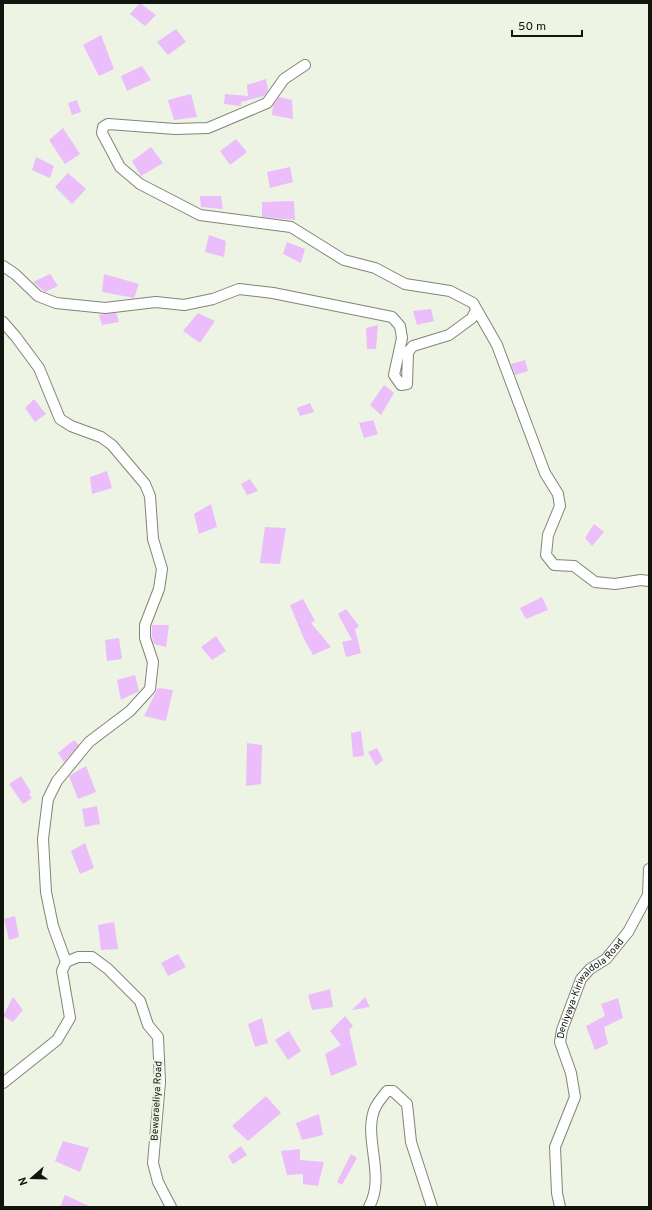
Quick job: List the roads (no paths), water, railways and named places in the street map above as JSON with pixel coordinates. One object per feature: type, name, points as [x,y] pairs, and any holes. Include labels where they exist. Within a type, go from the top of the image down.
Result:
[{"type":"street","points":[[305,65],[284,79],[267,103],[208,128],[175,129],[108,124],[103,127],[102,133],[120,167],[140,184],[200,215],[291,227],[344,260],[375,268],[405,284],[450,291],[473,303],[497,345],[544,473],[558,494],[560,506],[548,536],[546,555],[554,564],[574,566],[595,582],[615,584],[642,580],[649,581]]},
{"type":"street","points":[[3,266],[15,274],[38,296],[56,303],[105,308],[156,302],[184,305],[213,299],[239,289],[273,293],[392,317],[400,326],[402,338],[394,375],[401,385],[408,384],[408,352],[412,346],[449,335],[472,318],[476,310]]},
{"type":"street","points":[[3,322],[39,368],[60,419],[71,426],[101,437],[112,445],[145,484],[150,496],[153,539],[162,569],[159,589],[145,625],[145,638],[153,662],[150,689],[130,711],[89,742],[57,781],[48,799],[43,839],[46,892],[53,926],[66,962],[62,971],[70,1018],[57,1040],[3,1083]]},
{"type":"street","name":"Deniyaya-Kiriwaldola Road","points":[[560,1207],[557,1193],[555,1147],[575,1097],[571,1073],[560,1042],[562,1030],[581,979],[590,969],[606,958],[628,932],[648,894],[649,868]]},
{"type":"street","name":"Bewaraeliya Road","points":[[66,962],[78,957],[92,957],[108,969],[140,1001],[148,1025],[158,1037],[160,1082],[153,1163],[158,1182],[171,1207]]},
{"type":"street","points":[[369,1207],[377,1185],[372,1125],[375,1107],[387,1091],[393,1091],[407,1104],[411,1142],[432,1207]]}]
